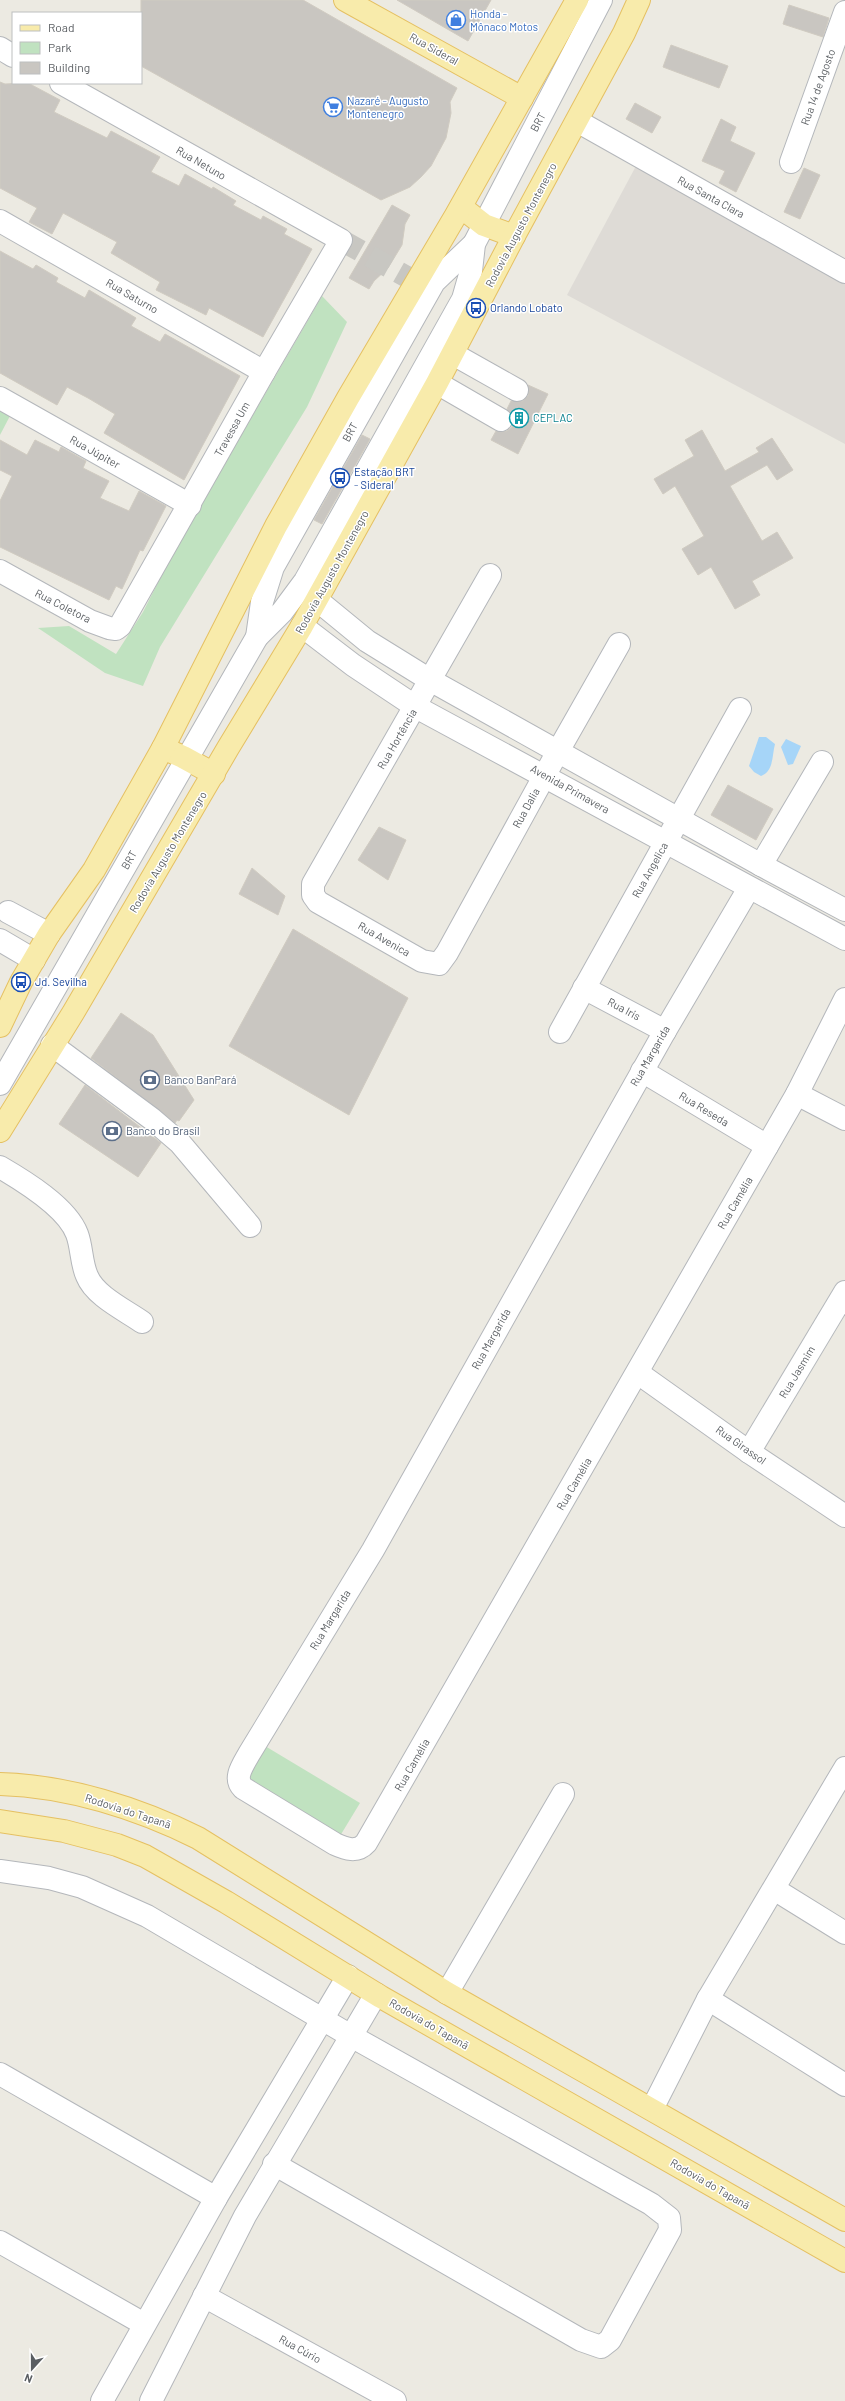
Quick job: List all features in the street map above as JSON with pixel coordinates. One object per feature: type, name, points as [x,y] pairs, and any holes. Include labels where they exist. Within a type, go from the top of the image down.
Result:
[{"type":"main road","name":"Rua Sideral","points":[[345,0],[522,98]]},
{"type":"main road","points":[[0,1026],[21,982],[49,934],[94,870],[162,748],[276,526],[348,398],[461,207],[577,0]]},
{"type":"main road","name":"Rodovia Augusto Montenegro","points":[[0,1131],[317,600],[453,354],[514,236],[577,121],[639,0]]},
{"type":"main road","points":[[461,207],[479,235],[514,236]]},
{"type":"main road","points":[[162,748],[187,759],[214,774]]},
{"type":"main road","name":"Rodovia do Tapanã","points":[[0,1784],[64,1792],[93,1799],[170,1824],[227,1855],[447,1993],[845,2220]]},
{"type":"main road","name":"Rodovia do Tapanã","points":[[0,1821],[64,1831],[117,1845],[145,1856],[226,1902],[376,1994],[845,2261]]},
{"type":"street","name":"BRT","points":[[0,1084],[257,637],[282,612],[305,581],[463,299],[479,235],[601,0]]},
{"type":"street","name":"Rua 14 de Agosto","points":[[791,162],[845,12]]},
{"type":"street","points":[[0,48],[12,55]]},
{"type":"street","name":"Rua Netuno","points":[[63,84],[341,240]]},
{"type":"street","name":"Rua Santa Clara","points":[[577,121],[845,272]]},
{"type":"street","name":"Rua Saturno","points":[[0,221],[264,372]]},
{"type":"street","name":"BRT","points":[[257,637],[262,602],[273,567],[434,282],[479,235]]},
{"type":"street","name":"Travessa Um","points":[[125,619],[264,372],[341,240]]},
{"type":"street","points":[[453,354],[517,390]]},
{"type":"street","points":[[437,383],[501,420]]},
{"type":"street","name":"Rua Júpiter","points":[[0,398],[190,505]]},
{"type":"street","name":"Rua Coletora","points":[[0,572],[42,596],[109,628],[116,629],[125,619]]},
{"type":"street","name":"Rua Hortência","points":[[318,902],[313,895],[313,884],[416,707],[490,575]]},
{"type":"street","points":[[317,600],[367,641],[430,680],[761,866],[845,910]]},
{"type":"street","name":"Avenida Primavera","points":[[302,626],[353,665],[416,707],[545,775],[749,888],[845,939]]},
{"type":"street","name":"Rua Dalia","points":[[447,953],[557,752],[619,644]]},
{"type":"street","name":"Rua Angelica","points":[[560,1032],[740,709]]},
{"type":"street","points":[[761,866],[822,762]]},
{"type":"street","name":"Rua Margarida","points":[[243,1788],[239,1784],[239,1777],[249,1754],[373,1550],[642,1071],[749,888]]},
{"type":"street","name":"Rua Avenica","points":[[318,902],[422,961],[439,964],[447,953]]},
{"type":"street","points":[[8,912],[49,934]]},
{"type":"street","points":[[0,940],[34,960]]},
{"type":"street","name":"Rua Iris","points":[[584,988],[665,1031]]},
{"type":"street","name":"Rua Camélia","points":[[243,1788],[335,1844],[348,1849],[362,1847],[638,1373],[798,1094],[845,999]]},
{"type":"street","points":[[52,1045],[152,1119],[180,1143],[250,1226]]},
{"type":"street","name":"Rua Reseda","points":[[642,1071],[767,1146]]},
{"type":"street","points":[[798,1094],[845,1119]]},
{"type":"street","points":[[0,1167],[27,1183],[61,1212],[77,1232],[87,1276],[99,1291],[142,1322]]},
{"type":"street","name":"Rua Jasmim","points":[[749,1452],[845,1292]]},
{"type":"street","name":"Rua Girassol","points":[[638,1373],[749,1452],[845,1516]]},
{"type":"street","points":[[652,2109],[708,1998],[774,1890],[845,1768]]},
{"type":"street","points":[[447,1993],[563,1794]]},
{"type":"street","points":[[0,1871],[49,1878],[82,1887],[120,1903],[188,1938],[226,1964],[323,2020],[651,2204],[669,2218],[671,2224],[667,2238],[610,2340],[601,2347],[581,2340],[274,2164]]},
{"type":"street","points":[[774,1890],[845,1933]]},
{"type":"street","points":[[102,2401],[216,2198],[348,1976]]},
{"type":"street","points":[[151,2401],[204,2296],[274,2164],[376,1994]]},
{"type":"street","points":[[708,1998],[845,2084]]},
{"type":"street","points":[[0,2074],[216,2198]]},
{"type":"street","points":[[0,2242],[144,2324]]},
{"type":"street","name":"Rua Cúrio","points":[[204,2296],[395,2401]]},
{"type":"shaded area","points":[[636,166],[845,283],[845,444],[567,295]]},
{"type":"green space","points":[[322,296],[347,322],[307,407],[160,647],[143,686],[105,673],[38,628],[69,626],[116,654],[143,612],[175,549]]},
{"type":"green space","points":[[0,408],[11,414],[0,435]]},
{"type":"green space","points":[[260,1743],[360,1803],[340,1836],[240,1777]]},
{"type":"water","points":[[759,737],[766,737],[775,744],[770,767],[765,774],[761,776],[754,772],[749,766]]},
{"type":"water","points":[[786,739],[801,746],[793,764],[788,765],[781,747]]},
{"type":"building","name":"Nazaré - Augusto Montenegro","points":[[141,0],[303,0],[457,88],[450,102],[451,113],[446,138],[431,166],[421,177],[410,187],[381,200],[142,67]]},
{"type":"building","name":"Honda - Mônaco Motos","points":[[397,0],[491,0],[468,41]]},
{"type":"building","points":[[789,5],[829,18],[823,37],[783,24]]},
{"type":"building","points":[[671,45],[728,66],[719,88],[663,67]]},
{"type":"building","points":[[0,82],[5,84],[30,84],[60,100],[54,112],[107,138],[111,131],[160,157],[151,172],[179,186],[185,174],[212,189],[213,187],[236,201],[233,205],[261,220],[263,216],[287,229],[284,234],[312,249],[263,337],[209,308],[206,315],[156,290],[160,282],[111,253],[117,242],[63,213],[52,234],[29,222],[37,208],[0,188]]},
{"type":"building","points":[[635,103],[661,117],[652,133],[626,119]]},
{"type":"building","points":[[721,119],[736,127],[730,141],[755,153],[736,192],[719,183],[725,171],[702,161]]},
{"type":"building","points":[[804,168],[820,175],[800,219],[784,212]]},
{"type":"building","points":[[392,205],[410,215],[405,224],[402,245],[388,268],[374,281],[369,289],[349,278]]},
{"type":"building","points":[[0,251],[33,269],[36,265],[58,278],[56,282],[85,298],[89,290],[136,318],[131,326],[160,342],[165,334],[240,376],[184,480],[104,433],[115,414],[88,398],[67,387],[57,405],[0,373]]},
{"type":"building","name":"CEPLAC","points":[[528,385],[548,394],[518,454],[491,440],[496,431],[507,431],[512,427],[513,420],[507,409],[511,401],[523,401],[528,396]]},
{"type":"building","points":[[702,430],[725,471],[759,452],[756,448],[772,438],[793,470],[777,480],[767,465],[730,486],[762,541],[777,532],[793,558],[752,581],[760,595],[735,609],[711,567],[698,575],[682,549],[704,536],[675,486],[663,494],[654,479],[694,456],[685,440]]},
{"type":"building","points":[[362,435],[370,439],[322,524],[314,520]]},
{"type":"building","points":[[0,440],[27,455],[35,440],[59,452],[61,447],[86,461],[83,468],[109,481],[100,498],[129,511],[139,491],[166,506],[143,551],[140,550],[122,589],[116,586],[109,600],[0,547],[0,501],[12,476],[0,470]]},
{"type":"building","points":[[728,785],[773,809],[756,840],[711,815]]},
{"type":"building","points":[[379,827],[406,840],[388,880],[358,860]]},
{"type":"building","points":[[252,868],[285,896],[278,915],[239,894]]},
{"type":"building","points":[[293,929],[408,998],[349,1115],[229,1046]]},
{"type":"building","name":"Banco BanPará","points":[[121,1013],[153,1035],[194,1100],[179,1121],[177,1120],[175,1123],[91,1058]]},
{"type":"building","name":"Banco do Brasil","points":[[85,1085],[161,1143],[138,1177],[59,1124]]},
{"type":"tunnel","points":[[341,240],[416,282]]},
{"type":"place","name":"Honda - Mônaco Motos","points":[[456,20]]},
{"type":"place","name":"Nazaré - Augusto Montenegro","points":[[333,107]]},
{"type":"place","name":"Orlando Lobato","points":[[476,308]]},
{"type":"place","name":"CEPLAC","points":[[519,418]]},
{"type":"place","name":"Estação BRT - Sideral","points":[[340,478]]},
{"type":"place","name":"Jd. Sevilha","points":[[21,982]]},
{"type":"place","name":"Banco BanPará","points":[[150,1080]]},
{"type":"place","name":"Banco do Brasil","points":[[112,1131]]}]
